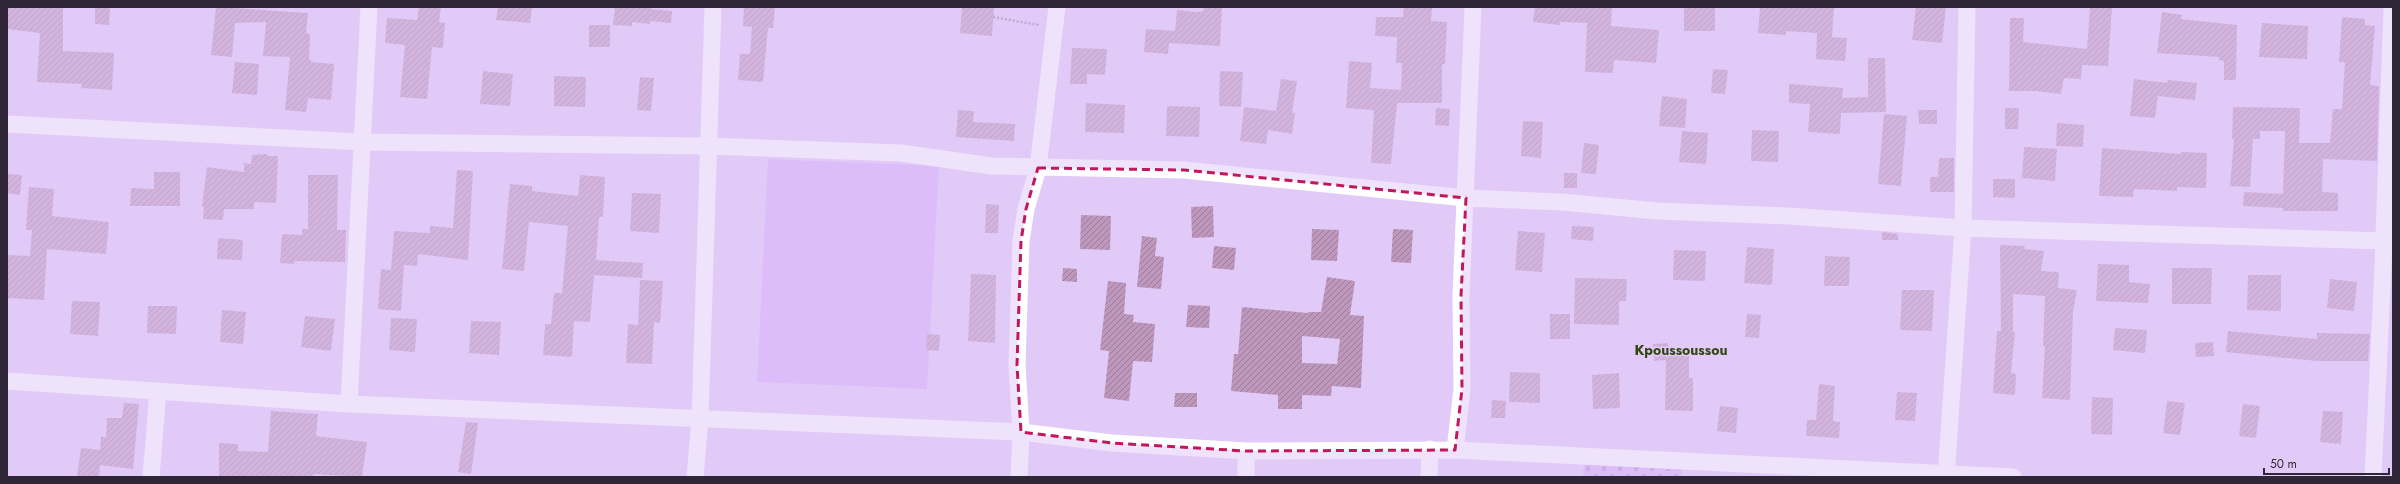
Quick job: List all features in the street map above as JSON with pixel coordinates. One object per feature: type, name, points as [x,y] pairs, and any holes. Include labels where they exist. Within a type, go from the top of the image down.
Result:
[{"type":"street","points":[[349,404],[369,7]]},
{"type":"street","points":[[695,477],[700,419],[707,146],[713,7]]},
{"type":"street","points":[[1019,477],[1021,432],[1017,365],[1021,241],[1026,209],[1038,168],[1056,28],[1057,7]]},
{"type":"street","points":[[1455,450],[1462,390],[1461,296],[1466,198],[1472,7]]},
{"type":"street","points":[[1946,475],[1962,228],[1967,7]]},
{"type":"street","points":[[2373,477],[2384,241],[2392,7]]},
{"type":"street","points":[[7,124],[362,142],[707,146],[902,153],[992,166],[1184,170],[1466,198],[1562,202],[1657,211],[1788,216],[1962,228],[2384,241]]},
{"type":"street","points":[[7,381],[349,404],[1021,432],[1112,443],[1246,451],[1455,450],[1946,475],[2013,477]]},
{"type":"street","points":[[151,477],[158,391]]},
{"type":"street","points":[[1429,477],[1430,450]]},
{"type":"street","points":[[1246,451],[1246,477]]},
{"type":"path","points":[[993,17],[1056,28]]},
{"type":"highlighted area","points":[[1038,168],[1184,170],[1466,198],[1461,296],[1462,389],[1455,450],[1246,451],[1112,443],[1021,432],[1017,365],[1021,241],[1026,209]]},
{"type":"green space","points":[[768,159],[939,166],[927,389],[757,382]]},
{"type":"green space","points":[[1584,463],[1682,469],[1681,477],[1583,477]]},
{"type":"building","points":[[7,7],[63,7],[63,51],[114,53],[112,90],[81,88],[82,84],[37,82],[40,33],[7,29]]},
{"type":"building","points":[[95,7],[110,7],[109,25],[95,24]]},
{"type":"building","points":[[216,7],[308,13],[306,33],[310,34],[309,60],[311,60],[311,62],[334,64],[331,100],[308,98],[306,112],[285,110],[290,57],[263,56],[266,22],[235,23],[232,57],[211,55]]},
{"type":"building","points":[[419,7],[441,7],[439,22],[445,23],[443,48],[432,47],[427,99],[400,97],[405,45],[385,43],[387,18],[417,20]]},
{"type":"building","points":[[498,7],[532,7],[530,23],[496,20]]},
{"type":"building","points":[[615,7],[651,7],[651,9],[672,11],[671,23],[650,21],[650,24],[632,22],[632,26],[613,25]]},
{"type":"building","points":[[744,7],[775,7],[773,28],[768,28],[763,82],[738,80],[740,54],[750,54],[752,27],[743,26]]},
{"type":"building","points":[[962,7],[994,7],[992,36],[960,33]]},
{"type":"building","points":[[1204,7],[1222,7],[1220,46],[1169,43],[1168,54],[1144,52],[1146,29],[1175,31],[1177,10],[1198,12],[1203,11]]},
{"type":"building","points":[[1404,7],[1432,7],[1431,21],[1447,22],[1445,64],[1442,64],[1442,103],[1397,103],[1391,164],[1371,163],[1374,110],[1346,108],[1349,61],[1372,63],[1370,88],[1401,90],[1402,63],[1396,63],[1397,37],[1375,36],[1376,17],[1403,17]]},
{"type":"building","points":[[1535,7],[1612,7],[1611,26],[1659,30],[1656,63],[1614,60],[1613,73],[1585,72],[1587,23],[1560,22],[1560,25],[1533,22]]},
{"type":"building","points":[[1684,7],[1715,7],[1715,31],[1684,31]]},
{"type":"building","points":[[1760,7],[1834,7],[1832,37],[1847,38],[1845,61],[1816,59],[1817,33],[1786,31],[1786,35],[1758,33]]},
{"type":"building","points":[[1916,7],[1946,7],[1942,43],[1912,40]]},
{"type":"building","points":[[2090,7],[2112,7],[2108,66],[2082,65],[2081,79],[2064,78],[2061,94],[2036,91],[2009,91],[2010,18],[2024,18],[2023,42],[2087,49]]},
{"type":"building","points":[[2162,12],[2182,15],[2181,19],[2237,25],[2236,80],[2224,80],[2224,61],[2219,60],[2219,57],[2157,53]]},
{"type":"building","points":[[2342,17],[2365,19],[2365,25],[2375,26],[2370,85],[2379,86],[2377,161],[2323,159],[2322,192],[2338,193],[2338,211],[2283,211],[2283,208],[2243,206],[2244,192],[2283,194],[2285,131],[2260,131],[2260,139],[2253,139],[2250,187],[2230,186],[2234,139],[2232,139],[2233,107],[2300,108],[2299,143],[2330,143],[2333,109],[2342,109],[2345,62],[2339,62]]},
{"type":"building","points":[[2262,23],[2308,26],[2307,59],[2259,57]]},
{"type":"building","points":[[589,25],[610,25],[610,47],[589,47]]},
{"type":"building","points":[[1072,48],[1107,49],[1105,75],[1087,74],[1087,84],[1070,84]]},
{"type":"building","points":[[1868,58],[1885,58],[1886,112],[1841,113],[1840,134],[1808,132],[1810,104],[1789,103],[1789,84],[1843,88],[1842,98],[1868,97]]},
{"type":"building","points":[[235,62],[259,64],[257,95],[232,93]]},
{"type":"building","points":[[1713,69],[1728,70],[1725,94],[1711,93]]},
{"type":"building","points":[[483,71],[513,74],[510,106],[480,104]]},
{"type":"building","points":[[1220,71],[1243,72],[1241,107],[1219,106]]},
{"type":"building","points":[[554,76],[586,77],[585,107],[554,106]]},
{"type":"building","points":[[640,77],[654,78],[651,111],[637,110]]},
{"type":"building","points":[[1281,79],[1297,81],[1292,113],[1295,113],[1292,134],[1268,130],[1266,144],[1240,141],[1244,107],[1276,111]]},
{"type":"building","points":[[2134,79],[2167,83],[2168,80],[2197,83],[2195,100],[2158,96],[2155,118],[2130,116]]},
{"type":"building","points":[[1662,96],[1687,99],[1685,128],[1659,126]]},
{"type":"building","points":[[1086,103],[1125,105],[1124,133],[1085,132]]},
{"type":"building","points":[[1167,106],[1200,107],[1199,137],[1166,136]]},
{"type":"building","points":[[1436,108],[1450,109],[1449,126],[1435,125]]},
{"type":"building","points":[[2005,108],[2019,108],[2018,129],[2005,129]]},
{"type":"building","points":[[958,110],[974,111],[973,122],[1015,124],[1014,141],[956,137]]},
{"type":"building","points":[[1918,110],[1937,110],[1937,124],[1919,124]]},
{"type":"building","points":[[1884,114],[1907,116],[1901,186],[1878,184]]},
{"type":"building","points":[[1523,121],[1543,122],[1541,158],[1521,156]]},
{"type":"building","points":[[2057,123],[2084,125],[2083,147],[2056,146]]},
{"type":"building","points":[[1752,130],[1779,131],[1778,162],[1751,161]]},
{"type":"building","points":[[1682,131],[1708,133],[1706,164],[1679,162]]},
{"type":"building","points":[[1584,143],[1599,145],[1596,174],[1581,173]]},
{"type":"building","points":[[2024,147],[2057,149],[2055,181],[2022,178]]},
{"type":"building","points":[[2102,148],[2181,154],[2181,152],[2207,153],[2206,188],[2177,187],[2177,191],[2134,189],[2133,197],[2099,196]]},
{"type":"building","points":[[267,154],[267,156],[278,156],[276,203],[254,202],[254,209],[224,209],[223,220],[203,219],[204,207],[202,207],[207,167],[244,172],[244,163],[251,164],[252,155]]},
{"type":"building","points":[[1939,158],[1954,158],[1954,192],[1930,192],[1930,177],[1938,177]]},
{"type":"building","points":[[457,170],[473,171],[468,260],[418,254],[417,266],[404,265],[401,311],[378,309],[381,269],[391,270],[394,231],[430,233],[430,226],[453,228]]},
{"type":"building","points":[[154,172],[180,172],[180,206],[130,206],[131,188],[154,189]]},
{"type":"building","points":[[1564,173],[1577,173],[1577,188],[1564,188]]},
{"type":"building","points":[[7,174],[22,175],[20,195],[7,193]]},
{"type":"building","points":[[308,175],[338,175],[337,230],[346,230],[345,262],[295,261],[294,264],[280,263],[282,234],[302,235],[302,229],[308,229]]},
{"type":"building","points":[[580,175],[605,177],[603,217],[599,217],[596,260],[643,263],[642,278],[594,275],[590,322],[574,321],[572,357],[543,355],[545,324],[551,324],[554,293],[562,293],[568,226],[529,222],[524,271],[502,269],[510,184],[532,186],[532,191],[578,196]]},
{"type":"building","points":[[1993,179],[2015,179],[2015,198],[1993,197]]},
{"type":"building","points":[[29,187],[54,189],[52,216],[109,222],[106,254],[47,249],[44,300],[7,298],[7,255],[30,256],[32,230],[26,230]]},
{"type":"building","points":[[632,193],[661,194],[659,233],[630,231]]},
{"type":"building","points":[[986,204],[999,205],[998,233],[985,233]]},
{"type":"building","points":[[1213,206],[1214,237],[1192,238],[1191,207]]},
{"type":"building","points":[[1081,215],[1111,216],[1110,250],[1080,249]]},
{"type":"building","points":[[1572,226],[1594,227],[1593,241],[1571,239]]},
{"type":"building","points":[[1312,229],[1339,230],[1337,261],[1311,260]]},
{"type":"building","points":[[1393,229],[1413,230],[1411,263],[1391,262]]},
{"type":"building","points":[[1518,231],[1545,233],[1542,272],[1515,270]]},
{"type":"building","points":[[1882,232],[1898,234],[1898,240],[1882,240]]},
{"type":"building","points":[[1142,236],[1157,238],[1155,256],[1164,257],[1161,289],[1137,287]]},
{"type":"building","points":[[218,238],[243,240],[242,260],[217,259]]},
{"type":"building","points":[[2000,245],[2025,246],[2024,249],[2044,251],[2041,271],[2059,272],[2058,288],[2077,290],[2073,312],[2070,400],[2042,398],[2045,346],[2043,346],[2045,296],[2013,294],[2013,332],[2015,332],[2011,373],[2016,374],[2015,395],[1993,393],[1997,331],[2001,331]]},
{"type":"building","points":[[1214,246],[1236,248],[1234,270],[1212,268]]},
{"type":"building","points":[[1747,247],[1774,249],[1772,285],[1744,283]]},
{"type":"building","points":[[1674,250],[1706,251],[1705,281],[1673,280]]},
{"type":"building","points":[[1825,256],[1850,257],[1849,286],[1824,286]]},
{"type":"building","points":[[2098,264],[2129,265],[2129,282],[2150,284],[2148,303],[2096,301]]},
{"type":"building","points":[[1063,268],[1077,269],[1077,282],[1062,281]]},
{"type":"building","points":[[2172,268],[2212,268],[2211,304],[2172,304]]},
{"type":"building","points":[[971,274],[996,275],[995,343],[968,341]]},
{"type":"building","points":[[2248,275],[2281,275],[2281,311],[2247,310]]},
{"type":"building","points":[[1327,277],[1355,281],[1350,315],[1364,316],[1361,388],[1332,386],[1331,396],[1302,395],[1302,409],[1278,409],[1278,395],[1231,391],[1234,354],[1238,354],[1242,307],[1308,313],[1321,312]],"holes":[[[1302,336],[1340,339],[1337,364],[1302,363]]]},
{"type":"building","points":[[1575,278],[1627,279],[1626,301],[1619,301],[1619,325],[1574,324]]},
{"type":"building","points":[[2330,279],[2357,282],[2354,311],[2327,308]]},
{"type":"building","points":[[640,280],[663,281],[660,323],[654,322],[652,364],[626,363],[628,324],[638,325]]},
{"type":"building","points":[[1108,281],[1126,283],[1124,314],[1134,315],[1133,322],[1155,324],[1152,362],[1133,361],[1129,401],[1104,398],[1109,351],[1100,350]]},
{"type":"building","points":[[1902,290],[1934,290],[1932,331],[1900,330]]},
{"type":"building","points":[[72,301],[100,302],[98,336],[70,334]]},
{"type":"building","points":[[1188,305],[1210,306],[1209,328],[1186,327]]},
{"type":"building","points":[[148,306],[177,306],[176,334],[147,333]]},
{"type":"building","points":[[222,310],[246,312],[243,344],[220,342]]},
{"type":"building","points":[[1550,314],[1570,314],[1570,339],[1550,339]]},
{"type":"building","points":[[1747,314],[1761,315],[1759,338],[1745,337]]},
{"type":"building","points":[[305,316],[335,319],[331,351],[301,347]]},
{"type":"building","points":[[391,318],[417,319],[415,352],[389,350]]},
{"type":"building","points":[[471,321],[501,322],[499,355],[469,353]]},
{"type":"building","points":[[2115,328],[2147,330],[2145,353],[2113,350]]},
{"type":"building","points":[[2228,331],[2317,339],[2317,333],[2370,334],[2368,361],[2317,361],[2226,352]]},
{"type":"building","points":[[927,334],[940,335],[939,351],[926,350]]},
{"type":"building","points":[[2213,342],[2214,356],[2196,357],[2195,343]]},
{"type":"building","points":[[1668,343],[1669,350],[1689,349],[1689,378],[1693,378],[1693,411],[1665,410],[1666,360],[1654,361],[1653,344]]},
{"type":"building","points":[[1510,372],[1540,373],[1540,403],[1509,402]]},
{"type":"building","points":[[1619,373],[1620,408],[1593,409],[1592,375]]},
{"type":"building","points":[[1819,384],[1835,386],[1833,421],[1840,422],[1839,438],[1806,436],[1807,420],[1816,420]]},
{"type":"building","points":[[1897,392],[1917,393],[1915,421],[1895,420]]},
{"type":"building","points":[[1175,393],[1197,393],[1197,407],[1174,407]]},
{"type":"building","points":[[2092,397],[2113,398],[2112,435],[2091,434]]},
{"type":"building","points":[[1492,400],[1506,401],[1505,418],[1491,418]]},
{"type":"building","points":[[2167,401],[2185,403],[2180,435],[2163,433]]},
{"type":"building","points":[[124,403],[139,404],[133,469],[100,465],[99,477],[77,476],[81,448],[100,450],[101,437],[106,437],[107,418],[122,418]]},
{"type":"building","points":[[2243,404],[2260,406],[2256,438],[2239,436]]},
{"type":"building","points":[[1720,406],[1738,408],[1736,433],[1717,431]]},
{"type":"building","points":[[271,411],[318,414],[316,436],[367,442],[362,477],[314,474],[313,477],[219,477],[219,443],[238,444],[238,451],[268,452]]},
{"type":"building","points":[[2323,411],[2343,412],[2341,444],[2320,442]]},
{"type":"building","points":[[466,422],[478,423],[471,474],[458,472]]},
{"type":"district","name":"Kpoussoussou","points":[[1681,350]]}]
